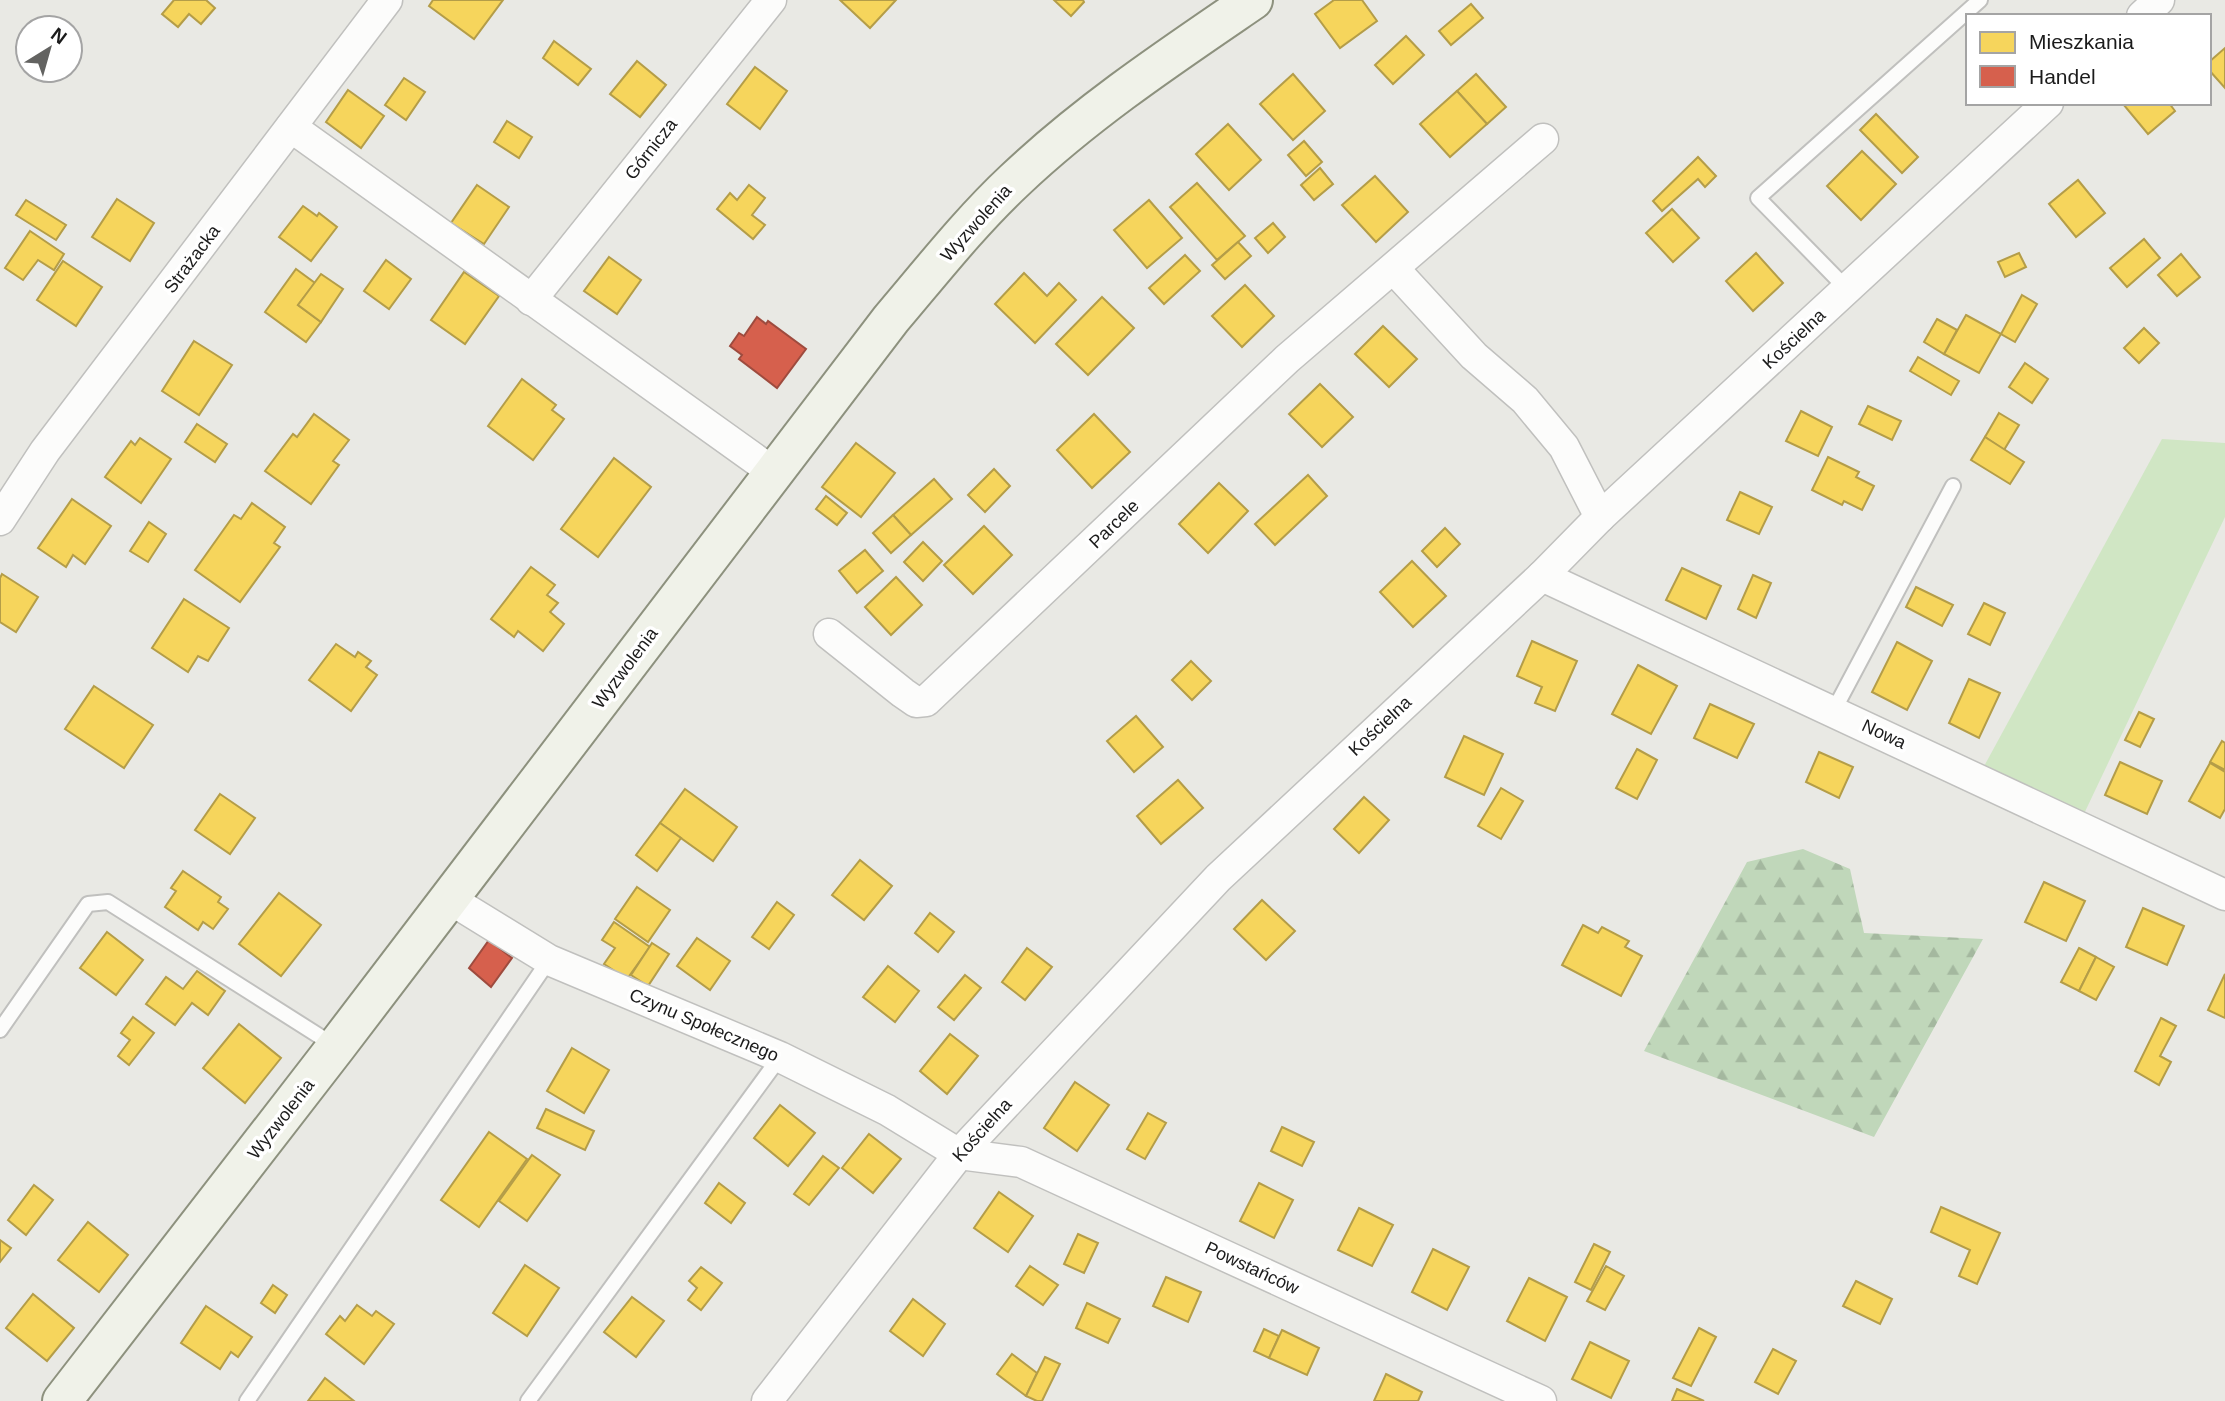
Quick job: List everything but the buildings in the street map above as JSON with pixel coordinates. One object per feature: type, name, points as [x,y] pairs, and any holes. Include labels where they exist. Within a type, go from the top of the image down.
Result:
[{"type":"main road","name":"Wyzwolenia","points":[[62,1401],[336,1047],[891,319],[1014,181],[1083,121],[1253,0]]},
{"type":"street","name":"Strażacka","points":[[0,520],[45,451],[387,0]]},
{"type":"street","name":"Górnicza","points":[[531,300],[771,0]]},
{"type":"street","points":[[2144,14],[2159,0]]},
{"type":"street","name":"Kościelna","points":[[767,1401],[959,1154],[1218,878],[1542,576],[1600,517],[2046,105]]},
{"type":"street","points":[[291,127],[773,472]]},
{"type":"street","name":"Parcele","points":[[829,634],[916,702],[926,701],[1287,359],[1543,139]]},
{"type":"street","points":[[1394,269],[1474,356],[1525,400],[1564,447],[1600,517]]},
{"type":"street","name":"Nowa","points":[[1542,576],[1834,710],[2225,895]]},
{"type":"street","name":"Czynu Społecznego","points":[[448,898],[549,960],[780,1057],[887,1110],[959,1154]]},
{"type":"street","name":"Powstańców","points":[[959,1154],[1021,1162],[1541,1401]]},
{"type":"lane","points":[[1848,290],[1758,198],[1980,0]]},
{"type":"lane","points":[[1834,710],[1952,486]]},
{"type":"lane","points":[[0,1030],[88,904],[108,902],[336,1047]]},
{"type":"lane","points":[[247,1401],[549,960]]},
{"type":"lane","points":[[528,1401],[780,1057]]},
{"type":"green space","points":[[2162,439],[2225,443],[2225,517],[2082,818],[1982,770]]},
{"type":"green space","points":[[1803,849],[1850,869],[1864,933],[1983,939],[1874,1137],[1644,1051],[1747,862]]}]
